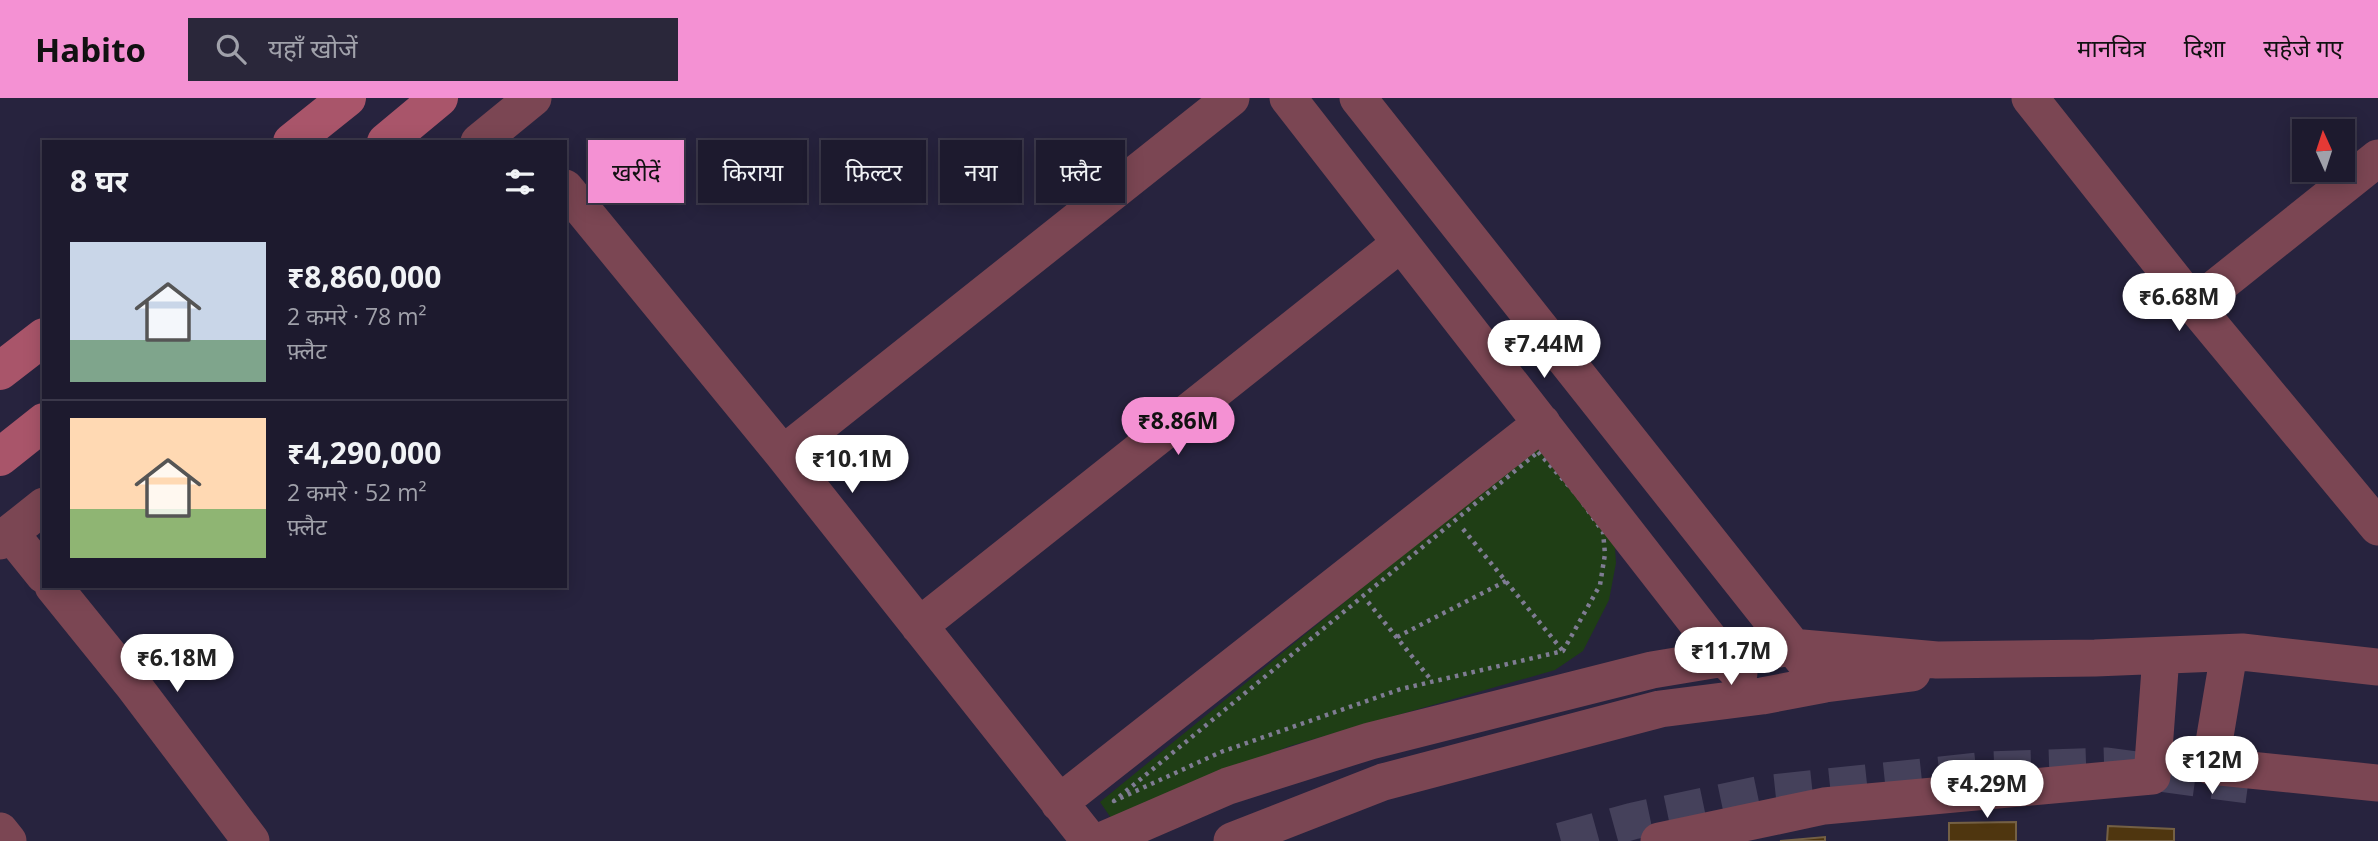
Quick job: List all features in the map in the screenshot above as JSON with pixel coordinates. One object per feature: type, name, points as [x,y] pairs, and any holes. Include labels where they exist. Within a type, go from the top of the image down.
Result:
[{"type":"main road","points":[[294,140],[347,98]]},
{"type":"main road","points":[[388,140],[439,98]]},
{"type":"main road","points":[[0,371],[42,339]]},
{"type":"main road","points":[[0,457],[42,424]]},
{"type":"street","points":[[783,454],[1231,98]]},
{"type":"street","points":[[1288,98],[1725,659],[1762,696]]},
{"type":"street","points":[[1358,98],[1791,647],[1825,684]]},
{"type":"street","points":[[2030,98],[2194,305],[2378,527]]},
{"type":"street","points":[[484,140],[523,119]]},
{"type":"street","points":[[2194,305],[2378,158]]},
{"type":"street","points":[[567,190],[783,454],[1090,841]]},
{"type":"street","points":[[919,626],[1401,243]]},
{"type":"street","points":[[1059,803],[1542,423]]},
{"type":"street","points":[[42,508],[5,537],[42,573]]},
{"type":"street","points":[[55,588],[133,685],[251,841]]},
{"type":"street","points":[[1101,841],[1228,786],[1370,741],[1652,670],[1791,647],[1937,660],[2160,661]]},
{"type":"street","points":[[2229,659],[2242,652],[2378,667]]},
{"type":"street","points":[[2210,766],[2229,659]]},
{"type":"street","points":[[1232,841],[1383,782],[1660,709],[1762,696],[1825,684],[1942,670],[2229,659],[2378,680]]},
{"type":"street","points":[[2152,776],[2160,661]]},
{"type":"street","points":[[1659,841],[1824,806],[2152,776],[2210,766],[2378,783]]},
{"type":"street","points":[[0,831],[8,841]]},
{"type":"path","points":[[1538,452],[1578,496],[1603,532],[1605,554],[1600,585],[1563,651],[1401,688],[1221,752],[1114,801],[1363,596],[1538,452]]},
{"type":"path","points":[[1455,520],[1563,651]]},
{"type":"path","points":[[1397,637],[1506,581]]},
{"type":"path","points":[[1363,596],[1432,681]]},
{"type":"green space","points":[[1544,439],[1614,533],[1616,563],[1609,600],[1583,651],[1555,670],[1290,746],[1111,818],[1100,802]]},
{"type":"building","points":[[2016,822],[2016,841],[1949,841],[1949,823]]},
{"type":"building","points":[[2108,826],[2174,829],[2174,841],[2107,841]]},
{"type":"building","points":[[1825,837],[1825,841],[1780,841]]},
{"type":"tunnel","points":[[1561,841],[1633,821],[1762,794],[1988,770],[2107,766],[2248,785]]}]
